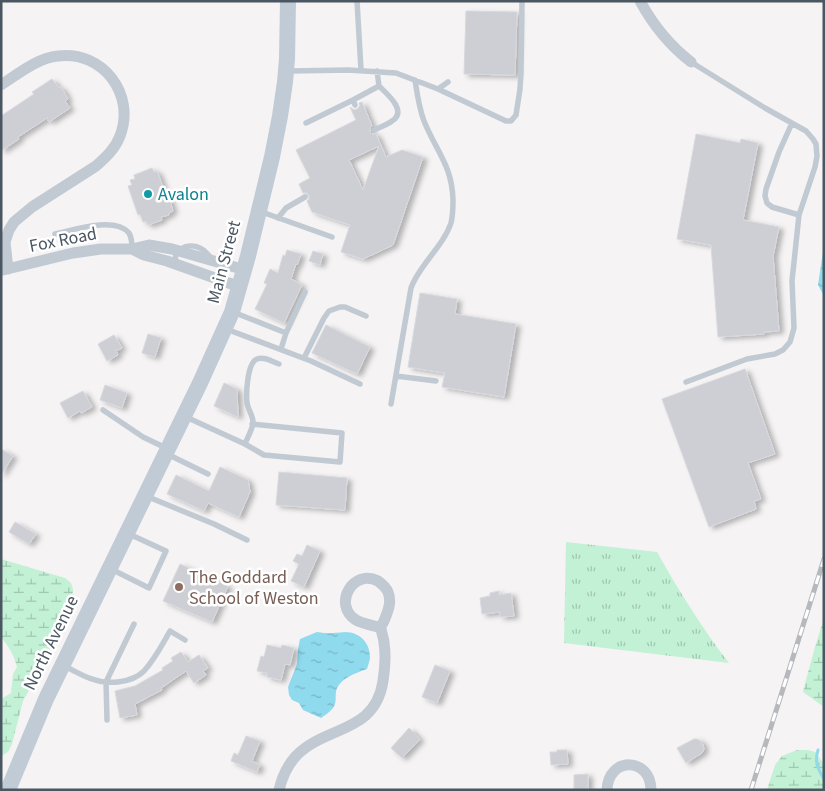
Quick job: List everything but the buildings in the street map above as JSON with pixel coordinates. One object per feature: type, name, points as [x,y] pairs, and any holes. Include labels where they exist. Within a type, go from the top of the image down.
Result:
[{"type":"main road","name":"Main Street","points":[[135,516],[226,329],[240,287],[278,130],[286,71],[288,1]]},
{"type":"main road","name":"North Avenue","points":[[8,790],[43,705],[135,516]]},
{"type":"street","points":[[640,1],[652,22],[664,37],[691,62]]},
{"type":"street","points":[[1,85],[44,59],[60,55],[76,56],[98,65],[112,78],[120,92],[124,111],[120,136],[104,159],[32,207],[11,226],[5,242],[5,270]]},
{"type":"street","name":"Fox Road","points":[[5,270],[82,251],[132,249],[144,245],[179,250],[245,270]]},
{"type":"street","name":"Fox Road","points":[[132,249],[144,255],[177,264],[240,287]]},
{"type":"street","points":[[279,790],[287,768],[301,752],[366,715],[374,707],[382,690],[385,647],[381,628],[389,608],[390,598],[383,585],[374,579],[359,580],[348,589],[345,599],[346,608],[356,620],[381,628]]},
{"type":"street","points":[[607,790],[611,774],[617,768],[631,764],[638,766],[649,776],[651,790]]},
{"type":"lane","points":[[357,1],[360,70]]},
{"type":"lane","points":[[286,71],[360,70],[396,72],[438,88],[509,121],[516,115],[521,81],[522,1]]},
{"type":"lane","points":[[686,382],[747,359],[775,354],[783,350],[790,342],[794,328],[792,281],[799,215],[817,156],[816,144],[806,131],[703,71],[691,62]]},
{"type":"lane","points":[[374,130],[394,120],[398,115],[396,105],[379,86],[377,71]]},
{"type":"lane","points":[[391,404],[411,288],[415,279],[447,232],[453,211],[453,192],[450,175],[424,121],[415,80]]},
{"type":"lane","points":[[438,88],[448,82]]},
{"type":"lane","points":[[306,123],[354,102],[379,86]]},
{"type":"lane","points":[[792,123],[779,152],[765,196],[767,202],[772,207],[799,215]]},
{"type":"lane","points":[[278,218],[286,208],[305,197]]},
{"type":"lane","points":[[259,211],[332,238]]},
{"type":"lane","points":[[55,234],[100,225],[115,226],[129,234],[132,239],[132,249]]},
{"type":"lane","points":[[177,264],[175,256],[179,250]]},
{"type":"lane","points":[[281,349],[286,333],[306,292]]},
{"type":"lane","points":[[304,358],[329,311],[345,307],[366,316]]},
{"type":"lane","points":[[232,312],[286,333]]},
{"type":"lane","points":[[226,329],[304,358],[360,384]]},
{"type":"lane","points":[[245,444],[252,424],[246,393],[251,366],[259,358],[279,364]]},
{"type":"lane","points":[[396,376],[436,381]]},
{"type":"lane","points":[[103,410],[143,437],[208,474]]},
{"type":"lane","points":[[184,416],[245,444],[264,455],[340,462],[342,433],[252,424]]},
{"type":"lane","points":[[145,495],[248,540]]},
{"type":"lane","points":[[109,568],[148,588],[166,551],[127,533]]},
{"type":"lane","points":[[107,720],[106,682],[134,624]]},
{"type":"lane","points":[[62,665],[89,678],[106,682],[127,680],[140,674],[152,661],[170,631],[185,640]]},
{"type":"green space","points":[[566,542],[657,552],[691,609],[729,663],[564,643]]},
{"type":"green space","points":[[1,559],[65,578],[71,583],[73,589],[71,609],[64,627],[23,701],[12,744],[8,752],[1,756],[1,699],[11,693],[13,674],[17,667],[11,651],[1,637]]},
{"type":"green space","points":[[824,618],[824,707],[803,692]]},
{"type":"green space","points":[[797,750],[815,752],[824,764],[824,790],[767,790],[775,765],[782,756]]},
{"type":"water","points":[[824,245],[824,296],[818,285]]},
{"type":"water","points":[[317,632],[350,632],[363,639],[370,652],[367,669],[348,677],[340,683],[337,687],[334,706],[321,718],[303,710],[299,703],[292,700],[288,687],[297,664],[300,639]]},
{"type":"waterway","points":[[818,750],[817,765],[824,779]]},
{"type":"railway","points":[[751,790],[824,559]]},
{"type":"place","name":"Avalon","points":[[148,194]]},
{"type":"place","name":"The Goddard School of Weston","points":[[179,587]]}]
